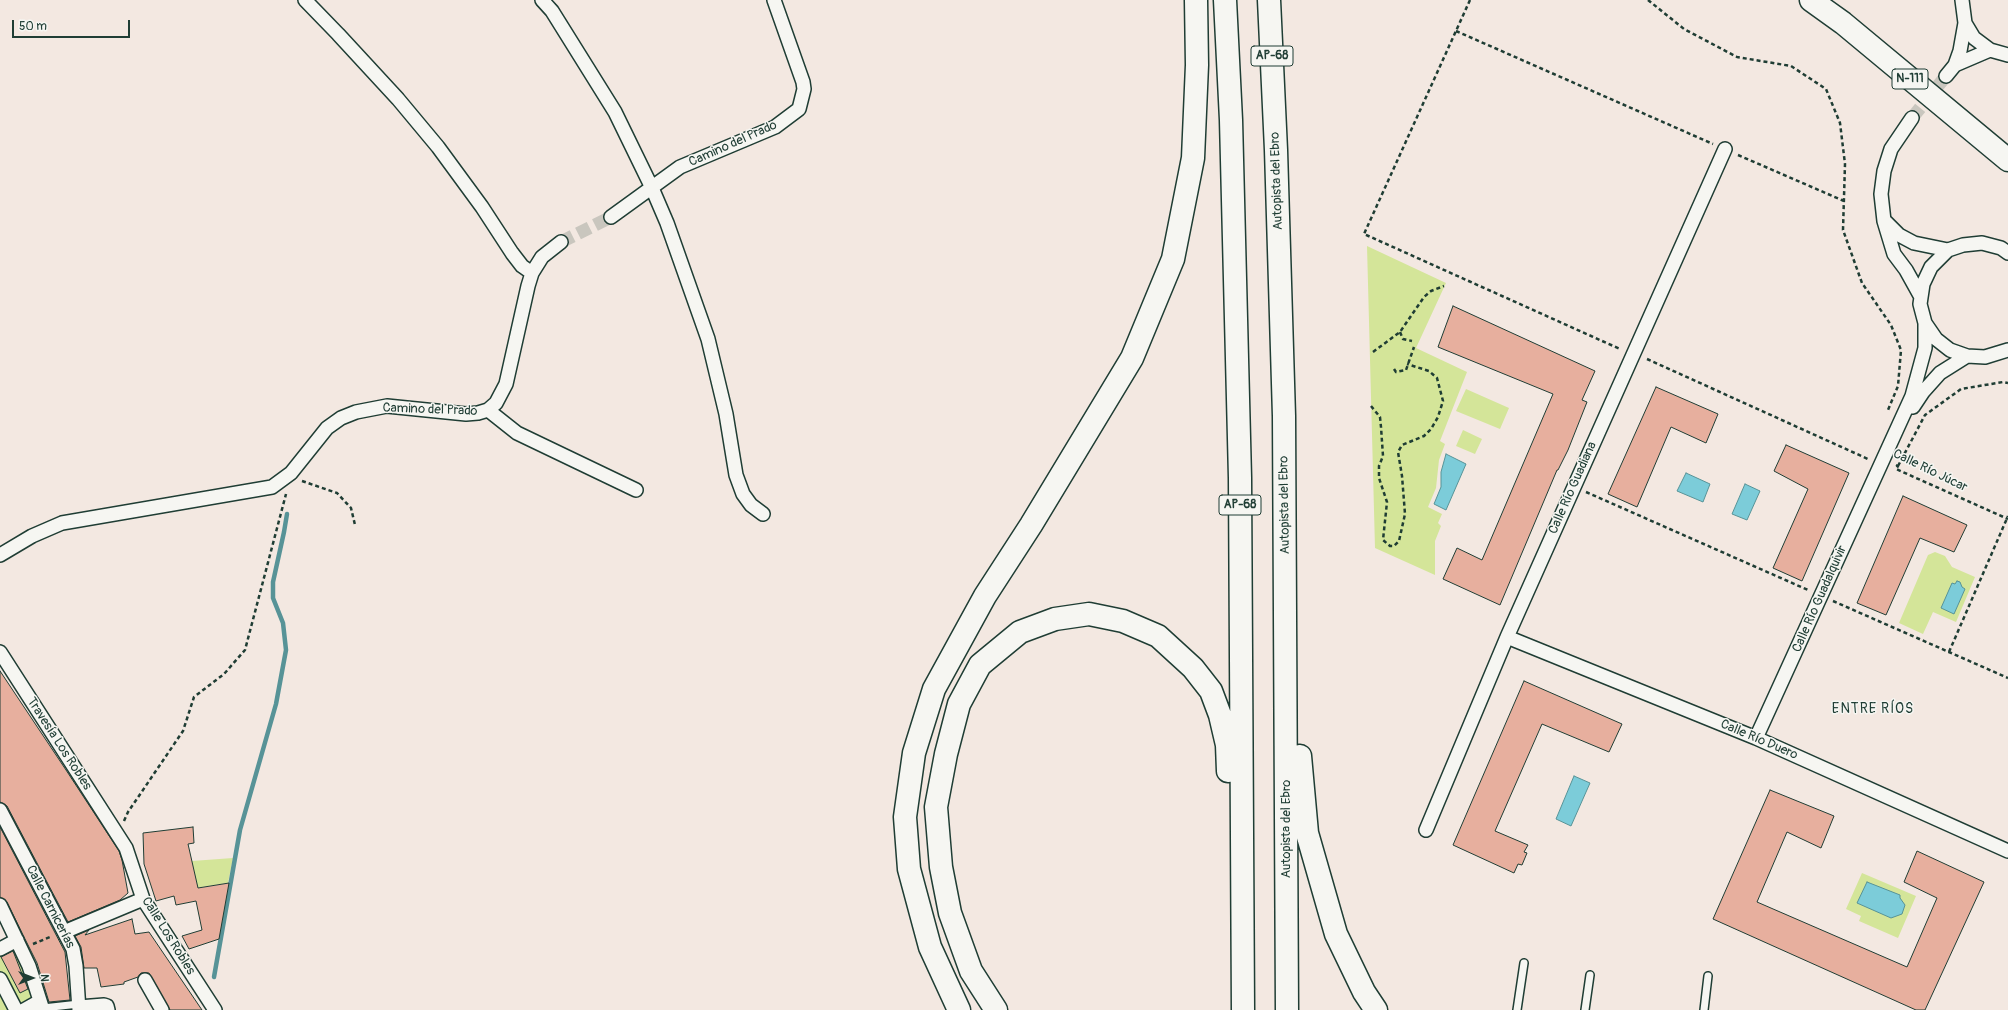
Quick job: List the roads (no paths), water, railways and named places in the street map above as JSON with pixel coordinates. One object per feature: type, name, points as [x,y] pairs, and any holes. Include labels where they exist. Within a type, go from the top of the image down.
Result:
[{"type":"highway","points":[[959,1010],[930,947],[909,869],[905,817],[914,753],[934,689],[985,596],[1031,525],[1132,358],[1173,258],[1193,158],[1197,65],[1196,0]]},
{"type":"highway","name":"AP-68","points":[[1225,0],[1232,149],[1240,478],[1243,1010]]},
{"type":"highway","name":"Autopista del Ebro","points":[[1269,0],[1275,112],[1285,487],[1287,1010]]},
{"type":"highway","name":"N-111","points":[[1810,0],[1843,23],[2008,160]]},
{"type":"highway","points":[[1275,112],[1290,216],[1294,279],[1298,408],[1300,763],[1307,834],[1336,934],[1364,992],[1376,1010]]},
{"type":"highway","points":[[996,1010],[971,971],[950,913],[941,867],[936,807],[946,754],[959,704],[980,665],[1020,632],[1055,619],[1089,614],[1123,621],[1158,636],[1197,674],[1210,691],[1220,715],[1227,744],[1228,1010]]},
{"type":"street","points":[[305,0],[398,99],[438,148],[478,201],[522,266],[532,273]]},
{"type":"street","points":[[542,0],[552,11],[615,112],[652,188],[670,230],[708,339],[726,414],[736,475],[743,494],[751,505],[763,514]]},
{"type":"street","name":"Camino del Prado","points":[[612,217],[680,167],[775,126],[799,109],[804,89],[803,82],[774,0]]},
{"type":"street","points":[[1946,76],[1955,65],[1963,41],[1965,23],[1962,0]]},
{"type":"street","points":[[1965,23],[1974,38],[1990,50],[2008,54]]},
{"type":"street","points":[[1955,65],[1990,50]]},
{"type":"street","points":[[1912,118],[1891,149],[1884,171],[1881,194],[1884,221],[1894,254],[1906,270],[1921,297]]},
{"type":"street","name":"Calle Río Guadiana","points":[[1426,830],[1507,637],[1724,149]]},
{"type":"street","points":[[1884,221],[1899,235],[1914,243],[1948,250]]},
{"type":"street","name":"Camino del Prado","points":[[0,555],[32,536],[62,523],[272,487],[291,473],[327,428],[341,418],[356,412],[387,406],[466,414],[488,410],[496,403],[506,384],[532,273],[542,257],[562,242]]},
{"type":"street","points":[[2008,253],[2001,248],[1982,243],[1963,245],[1948,250],[1931,267],[1923,284],[1920,304],[1925,323],[1936,339],[1950,350],[1967,356],[2008,360]]},
{"type":"street","name":"Calle Río Guadalquivir","points":[[1756,738],[1912,396],[1925,348],[1925,323]]},
{"type":"street","points":[[1985,357],[2008,350]]},
{"type":"street","name":"Calle Río Guadalquivir","points":[[1883,459],[1923,392],[1940,373],[1967,356]]},
{"type":"street","points":[[488,410],[517,433],[636,490]]},
{"type":"street","name":"Calle Río Duero","points":[[1507,637],[1756,738],[2008,851]]},
{"type":"street","name":"Travesía Los Robles","points":[[0,652],[118,837]]},
{"type":"street","name":"Calle Carnicerías","points":[[0,810],[73,949],[76,966],[79,1007]]},
{"type":"street","name":"Calle Los Robles","points":[[118,837],[129,855],[143,899],[215,1010]]},
{"type":"street","points":[[64,932],[143,899]]},
{"type":"street","points":[[0,905],[31,972],[42,1006],[24,1010]]},
{"type":"street","points":[[0,949],[18,942]]},
{"type":"street","points":[[0,979],[16,1010]]},
{"type":"street","points":[[145,980],[162,1010]]},
{"type":"street","points":[[79,1007],[104,1005],[107,1006],[108,1010]]},
{"type":"lane","points":[[1517,1010],[1524,963]]},
{"type":"lane","points":[[1586,1010],[1590,975]]},
{"type":"lane","points":[[1704,1010],[1708,976]]},
{"type":"lane","points":[[42,1006],[79,1007]]},
{"type":"water","points":[[1446,454],[1466,464],[1446,510],[1434,504],[1441,487],[1441,472]]},
{"type":"water","points":[[1686,473],[1710,484],[1703,502],[1677,491]]},
{"type":"water","points":[[1745,484],[1760,491],[1747,520],[1732,514]]},
{"type":"water","points":[[1957,581],[1960,582],[1962,587],[1965,589],[1954,614],[1941,608],[1952,583],[1955,584]]},
{"type":"water","points":[[1574,776],[1590,783],[1571,826],[1556,819]]},
{"type":"water","points":[[1867,882],[1900,895],[1900,898],[1905,905],[1902,914],[1891,918],[1857,903]]},
{"type":"waterway","points":[[214,977],[240,830],[276,704],[286,650],[283,623],[273,598],[273,582],[287,514]]},
{"type":"tunnel","points":[[1912,118],[1946,76]]},
{"type":"tunnel","points":[[561,242],[611,217]]},
{"type":"district","name":"ENTRE RÍOS","points":[[1873,709]]}]
